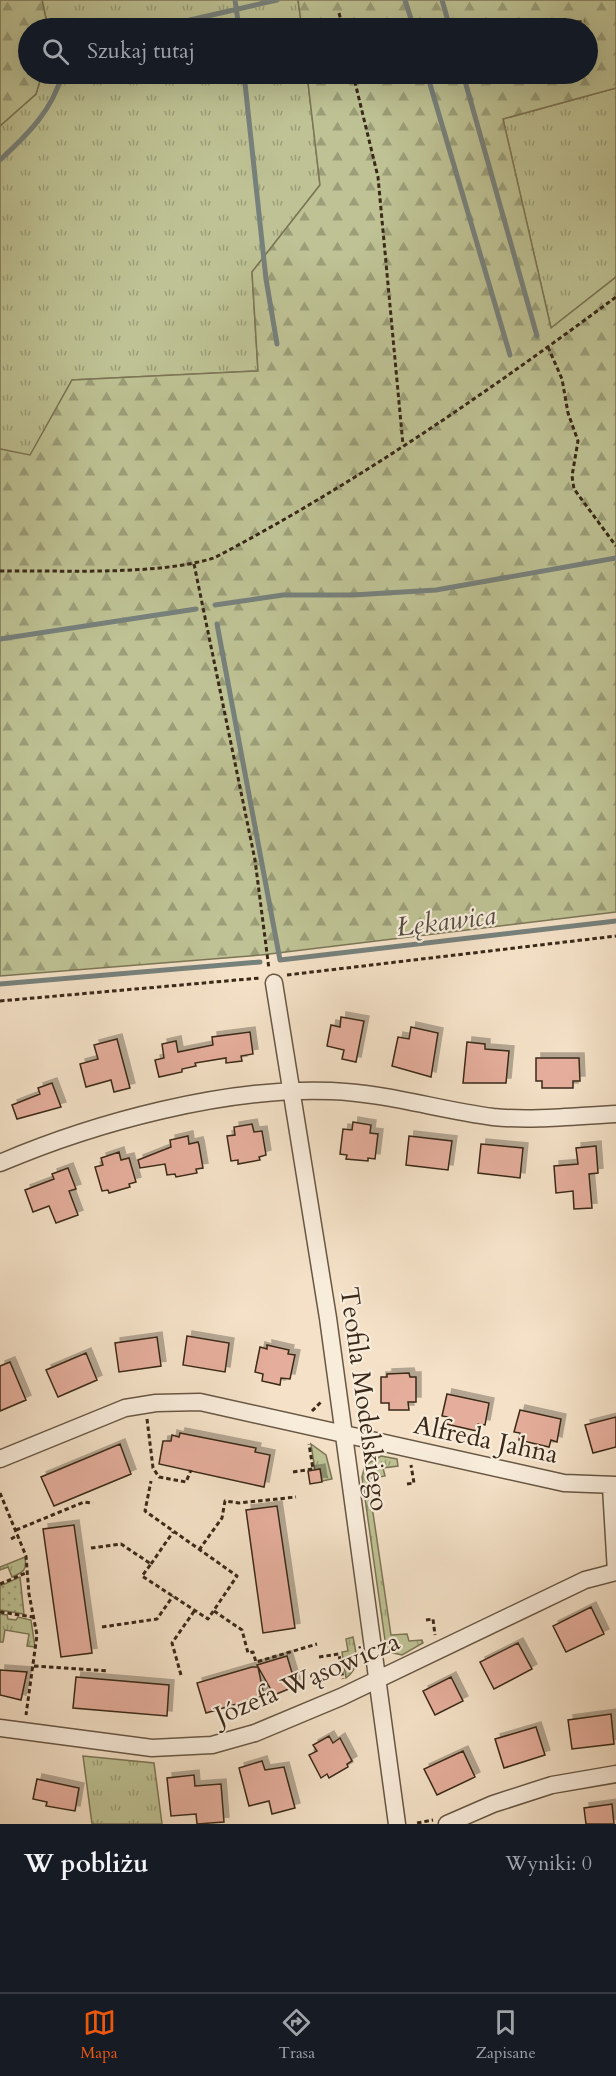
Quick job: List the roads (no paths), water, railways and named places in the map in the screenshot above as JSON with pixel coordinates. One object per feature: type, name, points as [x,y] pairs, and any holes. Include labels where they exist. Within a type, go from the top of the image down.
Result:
[{"type":"street","name":"Teofila Modelskiego","points":[[278,979],[345,1436],[397,1824]]},
{"type":"street","points":[[0,1163],[81,1133],[142,1117],[212,1100],[294,1091],[333,1091],[495,1117],[616,1114]]},
{"type":"street","name":"Alfreda Jahna","points":[[0,1459],[125,1408],[156,1403],[200,1402],[303,1423],[345,1436],[564,1483],[614,1486]]},
{"type":"street","points":[[614,1486],[616,1572]]},
{"type":"street","name":"Józefa Wąsowicza","points":[[0,1728],[152,1748],[212,1745],[255,1733],[341,1697],[585,1580],[616,1572]]},
{"type":"street","points":[[447,1824],[493,1804],[552,1785],[616,1774]]},
{"type":"waterway","points":[[235,0],[238,18]]},
{"type":"waterway","points":[[199,18],[277,0]]},
{"type":"waterway","points":[[405,0],[411,18]]},
{"type":"waterway","points":[[442,0],[447,18]]},
{"type":"waterway","points":[[0,160],[38,121],[59,84]]},
{"type":"waterway","points":[[245,84],[266,279],[277,344]]},
{"type":"waterway","points":[[430,84],[510,355]]},
{"type":"waterway","points":[[466,84],[537,336]]},
{"type":"waterway","points":[[215,605],[283,595],[353,595],[436,590],[616,558]]},
{"type":"waterway","points":[[0,639],[196,609]]},
{"type":"waterway","name":"Łękawica","points":[[217,624],[280,960],[616,921]]},
{"type":"waterway","name":"Łękawica","points":[[0,984],[260,962]]}]
